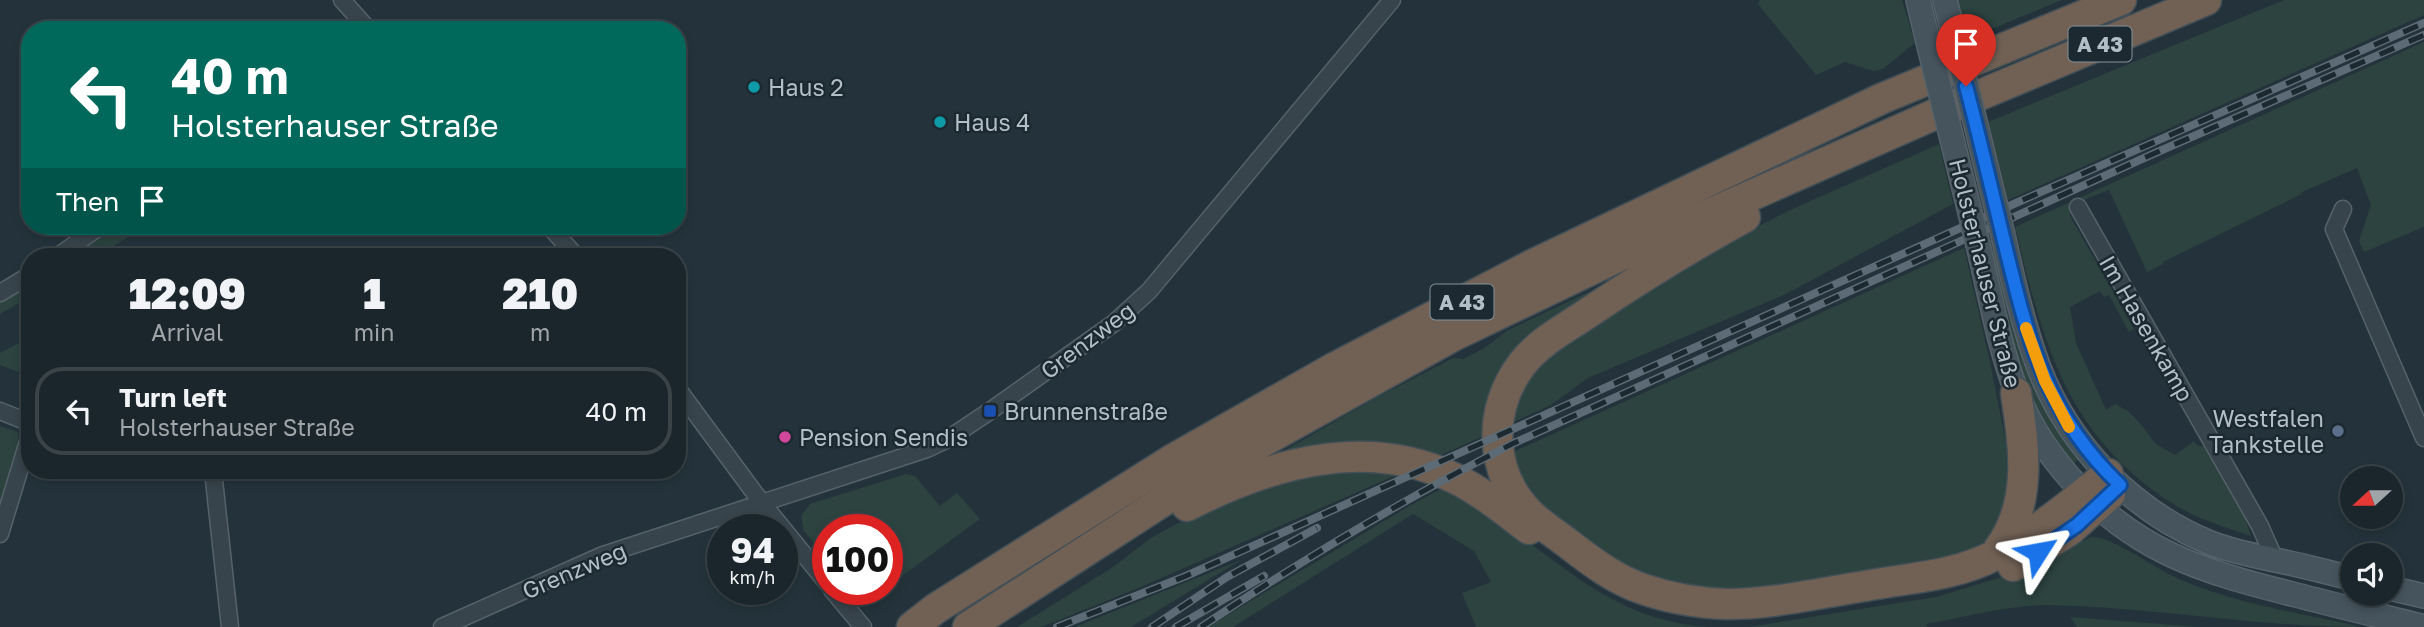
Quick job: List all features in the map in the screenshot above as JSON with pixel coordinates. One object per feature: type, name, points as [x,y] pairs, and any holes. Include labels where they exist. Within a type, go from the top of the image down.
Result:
[{"type":"highway","name":"A 43","points":[[968,627],[1208,472],[1453,336],[1680,227],[1983,93],[2206,0]]},
{"type":"highway","name":"A 43","points":[[912,627],[979,581],[1175,458],[1344,363],[1532,265],[1871,104],[2114,2]]},
{"type":"highway","points":[[1845,154],[1792,191],[1664,263],[1562,330],[1523,362],[1502,398],[1496,435],[1503,470],[1515,494],[1531,515],[1595,565],[1642,589],[1681,598],[1728,604],[1789,598],[1962,569],[1994,555],[2090,500],[2114,480]]},
{"type":"highway","points":[[1994,555],[2013,526],[2023,488],[2021,432],[2016,393]]},
{"type":"highway","points":[[1069,560],[1101,549],[1217,490],[1258,474],[1296,463],[1329,458],[1378,458],[1413,464],[1455,479],[1498,506],[1590,573],[1627,594],[1683,611],[1728,616],[1790,610],[1977,578],[2011,567],[2077,525],[2090,500]]},
{"type":"main road","name":"Holsterhauser Straße","points":[[1918,0],[2016,393],[2048,451],[2090,500],[2142,541],[2189,564],[2256,585],[2424,627]]},
{"type":"main road","name":"Holsterhauser Straße","points":[[1945,0],[2024,321],[2045,381],[2070,428],[2114,480],[2164,519],[2208,542],[2242,553],[2340,575]]},
{"type":"main road","points":[[2403,591],[2424,596]]},
{"type":"street","points":[[342,0],[361,21]]},
{"type":"street","name":"Grenzweg","points":[[442,627],[603,555],[937,444],[990,411],[1114,323],[1149,291],[1392,0]]},
{"type":"street","name":"Im Hasenkamp","points":[[2078,207],[2260,526],[2275,560]]},
{"type":"street","points":[[2343,209],[2334,229],[2424,438]]},
{"type":"street","points":[[69,248],[88,235]]},
{"type":"street","points":[[557,235],[569,248]]},
{"type":"street","points":[[0,293],[21,280]]},
{"type":"street","points":[[686,400],[762,503],[812,564]]},
{"type":"street","points":[[0,411],[21,419]]},
{"type":"street","points":[[0,534],[21,465]]},
{"type":"street","points":[[215,479],[230,627]]},
{"type":"street","points":[[844,605],[863,627]]},
{"type":"green space","points":[[1760,0],[1902,0],[1915,43],[1883,69],[1873,71],[1845,62],[1816,75],[1758,4]]},
{"type":"green space","points":[[1958,0],[2062,0],[1967,39]]},
{"type":"green space","points":[[2284,0],[2424,0],[2424,15],[2008,200],[1988,122]]},
{"type":"green space","points":[[2424,42],[2424,227],[2364,252],[2359,241],[2371,205],[2357,168],[2302,192],[2147,272],[2109,190],[2088,198],[2071,210],[2070,216],[2134,329],[2129,332],[2109,295],[2104,297],[2100,291],[2070,307],[2076,343],[2106,410],[2115,404],[2128,411],[2156,444],[2175,455],[2194,441],[2205,447],[2245,517],[2251,536],[2191,514],[2136,476],[2107,447],[2083,416],[2064,383],[2049,347],[2036,309],[2015,227]]},
{"type":"green space","points":[[1939,144],[1953,204],[1786,294],[1588,378],[1551,405],[1509,424],[1527,376],[1584,331],[1714,249],[1788,211]]},
{"type":"green space","points":[[100,235],[131,235],[111,248],[82,248]]},
{"type":"green space","points":[[1995,238],[2081,457],[2071,466],[2033,406],[2022,380],[1985,242]]},
{"type":"green space","points":[[1964,248],[2006,443],[2008,518],[1975,557],[1809,584],[1714,593],[1655,581],[1607,557],[1542,507],[1525,489],[1513,452]]},
{"type":"green space","points":[[1624,275],[1573,312],[1488,434],[1430,460],[1273,457],[1453,358],[1463,359],[1483,349],[1508,330]]},
{"type":"green space","points":[[21,289],[21,302],[0,314],[0,301]]},
{"type":"green space","points":[[21,342],[21,373],[0,365],[0,353]]},
{"type":"green space","points":[[0,426],[18,432],[19,453],[0,513]]},
{"type":"green space","points":[[1320,470],[1401,473],[1054,622],[1041,627],[1017,627],[1178,523],[1208,508]]},
{"type":"green space","points":[[906,474],[915,476],[940,506],[957,493],[980,519],[903,575],[903,514],[812,514],[812,541],[804,531],[801,516],[810,504]]},
{"type":"green space","points":[[1443,488],[1495,518],[1570,572],[1619,602],[1646,614],[1708,627],[1476,627],[1462,593],[1491,582],[1474,551],[1413,514],[1233,627],[1207,627]]},
{"type":"green space","points":[[2091,537],[2109,541],[2173,576],[2218,594],[2361,627],[2282,624],[2126,609],[2047,605],[1986,612],[1926,624],[1928,627],[1749,627],[1936,597],[2012,574]]},
{"type":"green space","points":[[1241,560],[1131,627],[1075,627]]},
{"type":"green space","points":[[2070,617],[2199,627],[2077,627]]},
{"type":"railway","points":[[1057,627],[1186,576],[2424,23]]},
{"type":"railway","points":[[1201,627],[1354,531],[1512,444],[2153,154],[2424,35]]},
{"type":"railway","points":[[1152,627],[1227,577],[1317,528]]},
{"type":"railway","points":[[1176,627],[1264,576]]},
{"type":"slow traffic","points":[[2026,328],[2045,381],[2069,427]]},
{"type":"place","name":"Haus 2","points":[[754,87]]},
{"type":"place","name":"Haus 4","points":[[940,122]]},
{"type":"place","name":"Brunnenstraße","points":[[990,411]]},
{"type":"place","name":"Westfalen Tankstelle","points":[[2338,431]]},
{"type":"place","name":"Pension Sendis","points":[[785,437]]},
{"type":"route","points":[[1966,86],[2020,304],[2039,368],[2070,428],[2120,485],[2077,525],[2038,552]]}]
